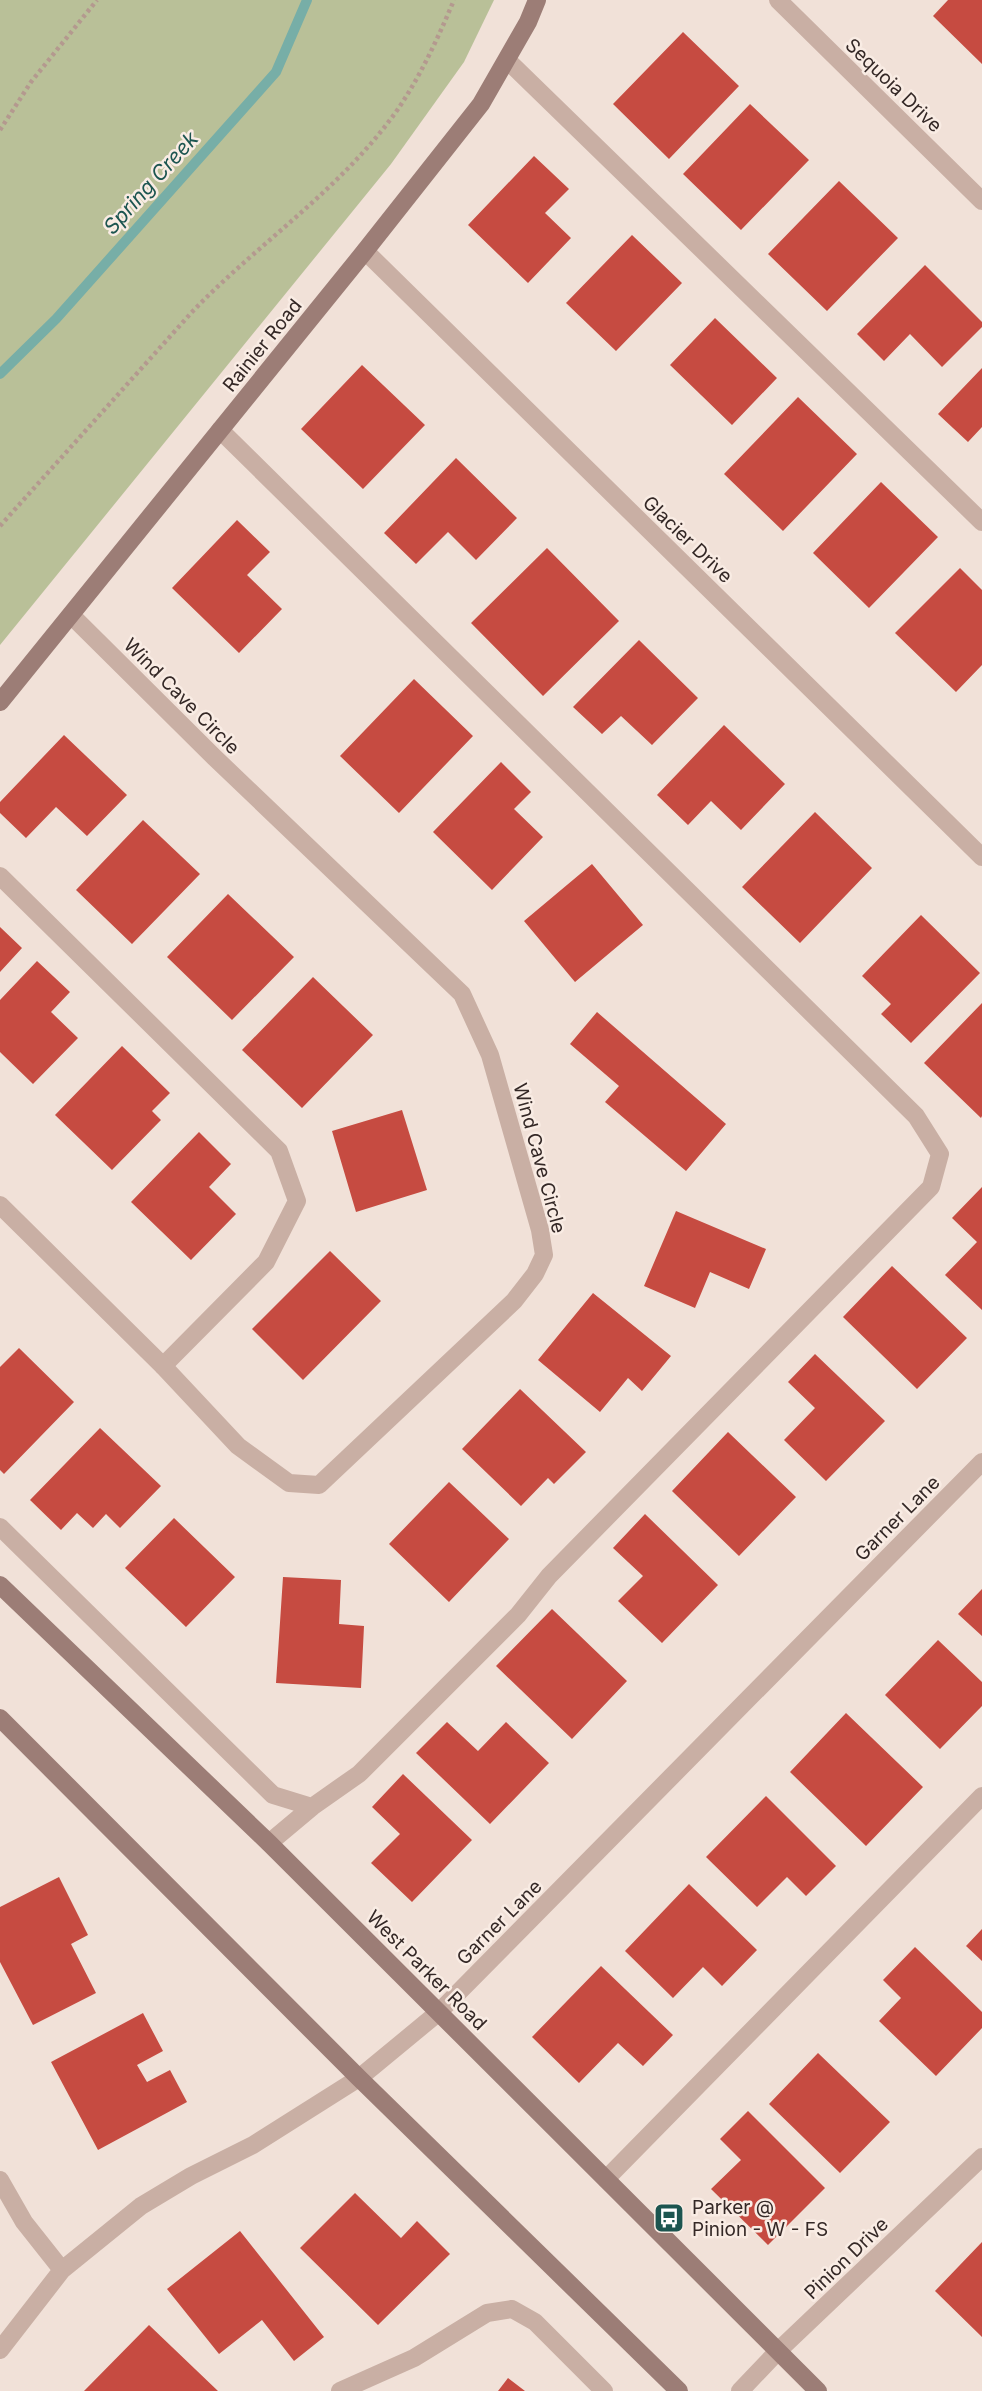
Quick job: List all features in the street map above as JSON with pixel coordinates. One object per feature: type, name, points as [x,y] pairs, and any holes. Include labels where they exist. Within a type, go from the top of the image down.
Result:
[{"type":"main road","name":"Rainier Road","points":[[0,702],[481,104],[528,22],[537,0]]},
{"type":"main road","name":"West Parker Road","points":[[0,1585],[270,1843],[818,2391]]},
{"type":"main road","points":[[0,1718],[359,2078],[679,2391]]},
{"type":"street","name":"Sequoia Drive","points":[[778,0],[982,201]]},
{"type":"street","points":[[507,60],[982,522]]},
{"type":"street","name":"Glacier Drive","points":[[365,251],[982,857]]},
{"type":"street","points":[[220,430],[916,1116],[940,1154],[931,1187],[549,1576],[517,1615],[359,1774],[312,1807],[270,1843]]},
{"type":"street","name":"Wind Cave Circle","points":[[0,1205],[163,1366],[238,1446],[289,1483],[319,1485],[514,1301],[535,1274],[544,1255],[540,1230],[490,1055],[462,994],[214,757],[71,615]]},
{"type":"street","points":[[0,876],[279,1152],[298,1201],[266,1262],[163,1366]]},
{"type":"street","name":"Garner Lane","points":[[0,2350],[62,2270],[141,2206],[191,2176],[253,2145],[359,2078],[439,2012],[982,1462]]},
{"type":"street","points":[[0,1527],[273,1796],[312,1807]]},
{"type":"street","points":[[606,2179],[982,1796]]},
{"type":"street","name":"Pinion Drive","points":[[740,2391],[778,2351],[982,2157]]},
{"type":"street","points":[[0,2180],[24,2222],[62,2270]]},
{"type":"street","points":[[340,2391],[414,2358],[487,2313],[512,2309],[535,2322],[604,2391]]},
{"type":"path","points":[[0,130],[31,82],[97,0]]},
{"type":"path","points":[[0,526],[191,312],[284,229],[379,133],[398,109],[415,80],[433,48],[454,0]]},
{"type":"green space","points":[[0,0],[494,0],[464,62],[391,164],[0,645]]},
{"type":"building","points":[[948,0],[982,0],[982,64],[933,16]]},
{"type":"building","points":[[683,32],[739,86],[669,159],[613,104]]},
{"type":"building","points":[[750,104],[809,160],[741,230],[683,174]]},
{"type":"building","points":[[534,156],[569,189],[545,213],[571,238],[528,283],[468,225]]},
{"type":"building","points":[[839,181],[898,238],[827,311],[768,254]]},
{"type":"building","points":[[632,235],[682,283],[616,351],[566,303]]},
{"type":"building","points":[[925,265],[982,322],[982,327],[942,367],[910,334],[884,361],[857,334]]},
{"type":"building","points":[[715,318],[777,378],[732,425],[670,365]]},
{"type":"building","points":[[362,365],[425,425],[363,489],[301,429]]},
{"type":"building","points":[[982,368],[982,427],[968,442],[938,414]]},
{"type":"building","points":[[798,397],[857,454],[783,531],[724,474]]},
{"type":"building","points":[[456,458],[517,518],[476,560],[448,532],[416,564],[384,533]]},
{"type":"building","points":[[881,482],[938,537],[869,608],[813,553]]},
{"type":"building","points":[[237,520],[270,552],[247,575],[282,609],[239,653],[172,588]]},
{"type":"building","points":[[547,548],[619,621],[543,696],[471,623]]},
{"type":"building","points":[[960,568],[982,590],[982,665],[956,692],[895,633]]},
{"type":"building","points":[[639,640],[698,698],[652,745],[621,716],[602,734],[573,707]]},
{"type":"building","points":[[414,679],[473,736],[399,813],[340,756]]},
{"type":"building","points":[[724,725],[785,784],[741,830],[711,801],[688,825],[657,795]]},
{"type":"building","points":[[64,735],[127,795],[87,836],[56,807],[26,838],[0,813],[0,802]]},
{"type":"building","points":[[501,762],[531,792],[514,809],[543,837],[492,890],[433,832]]},
{"type":"building","points":[[815,812],[872,868],[800,943],[742,887]]},
{"type":"building","points":[[143,820],[200,874],[132,944],[76,890]]},
{"type":"building","points":[[592,864],[643,925],[575,982],[524,921]]},
{"type":"building","points":[[228,894],[294,957],[232,1020],[167,957]]},
{"type":"building","points":[[921,915],[980,973],[911,1043],[881,1014],[891,1004],[862,976]]},
{"type":"building","points":[[0,927],[22,948],[0,972]]},
{"type":"building","points":[[37,961],[70,992],[51,1012],[78,1038],[33,1084],[0,1052],[0,1000]]},
{"type":"building","points":[[313,977],[373,1035],[302,1108],[242,1050]]},
{"type":"building","points":[[982,1003],[982,1116],[981,1118],[924,1063]]},
{"type":"building","points":[[597,1012],[726,1124],[686,1171],[605,1102],[619,1086],[570,1044]]},
{"type":"building","points":[[122,1046],[170,1093],[152,1111],[161,1120],[112,1170],[55,1115]]},
{"type":"building","points":[[402,1110],[427,1190],[356,1212],[332,1131]]},
{"type":"building","points":[[199,1132],[231,1164],[209,1187],[236,1214],[191,1260],[131,1202]]},
{"type":"building","points":[[982,1187],[982,1310],[945,1275],[977,1242],[952,1218]]},
{"type":"building","points":[[676,1211],[766,1249],[749,1289],[710,1272],[695,1308],[644,1286]]},
{"type":"building","points":[[330,1251],[381,1301],[303,1380],[252,1329]]},
{"type":"building","points":[[892,1266],[967,1338],[917,1389],[843,1317]]},
{"type":"building","points":[[593,1293],[671,1356],[642,1391],[628,1378],[600,1412],[538,1360]]},
{"type":"building","points":[[19,1348],[74,1402],[4,1474],[0,1470],[0,1367]]},
{"type":"building","points":[[815,1354],[885,1421],[826,1481],[784,1440],[815,1408],[788,1382]]},
{"type":"building","points":[[520,1389],[586,1452],[554,1484],[548,1478],[521,1506],[462,1449]]},
{"type":"building","points":[[100,1428],[161,1486],[120,1528],[106,1514],[93,1528],[77,1513],[61,1530],[30,1500]]},
{"type":"building","points":[[728,1432],[796,1497],[739,1556],[672,1491]]},
{"type":"building","points":[[449,1482],[509,1539],[449,1602],[389,1544]]},
{"type":"building","points":[[645,1514],[718,1585],[662,1643],[618,1601],[643,1576],[613,1548]]},
{"type":"building","points":[[174,1518],[235,1577],[186,1627],[125,1568]]},
{"type":"building","points":[[283,1577],[341,1580],[339,1624],[364,1626],[361,1688],[276,1683]]},
{"type":"building","points":[[982,1589],[982,1636],[958,1614]]},
{"type":"building","points":[[552,1609],[627,1681],[572,1739],[496,1666]]},
{"type":"building","points":[[938,1640],[982,1682],[982,1706],[940,1749],[885,1695]]},
{"type":"building","points":[[846,1713],[923,1787],[866,1846],[790,1772]]},
{"type":"building","points":[[447,1722],[478,1751],[506,1722],[549,1763],[490,1824],[416,1753]]},
{"type":"building","points":[[403,1774],[472,1840],[412,1902],[371,1863],[400,1834],[372,1807]]},
{"type":"building","points":[[766,1796],[836,1866],[806,1896],[787,1877],[757,1907],[706,1857]]},
{"type":"building","points":[[59,1877],[88,1935],[71,1944],[96,1993],[33,2025],[0,1962],[0,1907]]},
{"type":"building","points":[[689,1884],[757,1950],[722,1986],[703,1967],[673,1998],[625,1951]]},
{"type":"building","points":[[982,1929],[982,1961],[966,1946]]},
{"type":"building","points":[[915,1947],[982,2012],[982,2028],[936,2076],[879,2021],[901,1998],[883,1980]]},
{"type":"building","points":[[601,1966],[673,2035],[643,2066],[618,2043],[579,2083],[532,2037]]},
{"type":"building","points":[[143,2013],[163,2051],[137,2065],[147,2082],[170,2070],[187,2102],[98,2150],[51,2062]]},
{"type":"building","points":[[818,2053],[890,2122],[840,2173],[769,2104]]},
{"type":"building","points":[[748,2111],[825,2188],[768,2245],[711,2189],[741,2160],[720,2139]]},
{"type":"building","points":[[355,2193],[401,2238],[417,2221],[450,2254],[378,2325],[300,2248]]},
{"type":"building","points":[[240,2231],[324,2337],[294,2361],[262,2320],[219,2354],[167,2289]]},
{"type":"building","points":[[982,2242],[982,2337],[935,2291]]},
{"type":"building","points":[[149,2325],[218,2391],[84,2391]]},
{"type":"building","points":[[508,2378],[525,2391],[498,2391]]},
{"type":"waterway","name":"Spring Creek","points":[[0,374],[56,319],[276,72],[307,0]]},
{"type":"place","name":"Parker @ Pinion - W - FS","points":[[669,2218]]}]
